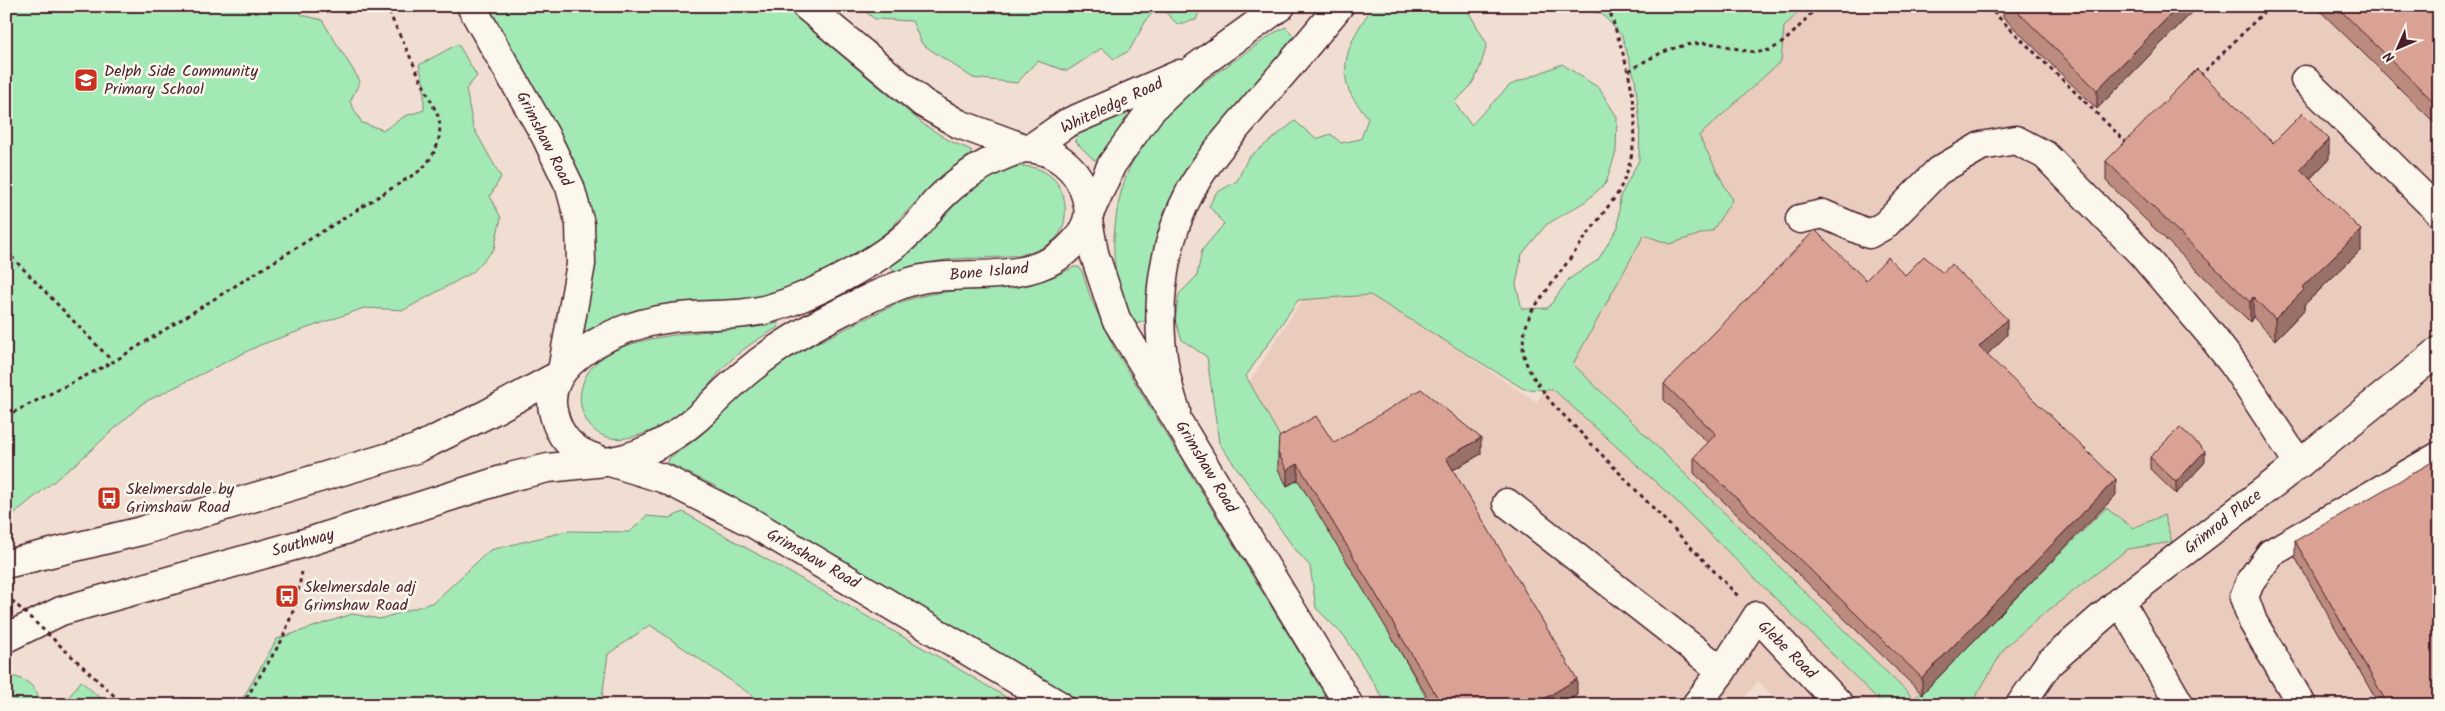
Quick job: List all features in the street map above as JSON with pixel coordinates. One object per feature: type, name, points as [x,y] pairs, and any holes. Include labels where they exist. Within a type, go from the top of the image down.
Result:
[{"type":"main road","name":"Grimshaw Road","points":[[471,6],[545,135],[570,187],[580,224],[581,264],[560,373]]},
{"type":"main road","points":[[806,6],[923,103],[959,124],[1027,148],[1048,152],[1063,160],[1075,173],[1085,192],[1088,217]]},
{"type":"main road","name":"Whiteledge Road","points":[[1088,217],[1112,164],[1151,110],[1195,68],[1281,6]]},
{"type":"main road","points":[[1184,431],[1168,383],[1160,326],[1167,260],[1181,211],[1208,163],[1338,6]]},
{"type":"main road","name":"Whiteledge Road","points":[[1027,148],[1067,123],[1195,68]]},
{"type":"main road","points":[[2305,80],[2439,212]]},
{"type":"main road","points":[[1800,219],[1822,214],[1869,234],[1885,225],[1938,171],[1981,146],[2016,140],[2045,155],[2141,253],[2234,365],[2299,464]]},
{"type":"main road","points":[[6,564],[141,532],[416,449],[487,414],[560,373],[587,348],[617,331],[653,320],[692,316],[735,315],[771,308],[810,292],[868,264],[888,251],[910,232],[955,184],[974,170],[998,156],[1027,148]]},
{"type":"main road","name":"Grimshaw Road","points":[[1088,217],[1094,253],[1116,319],[1349,705]]},
{"type":"main road","name":"Bone Island","points":[[608,462],[649,449],[675,436],[758,362],[822,322],[893,287],[923,279],[1018,272],[1041,267],[1060,256],[1076,240],[1088,217]]},
{"type":"main road","name":"Grimrod Place","points":[[2020,705],[2050,663],[2120,601],[2299,464],[2439,351]]},
{"type":"main road","points":[[560,373],[552,395],[553,414],[562,436],[576,451],[608,462]]},
{"type":"main road","points":[[2302,705],[2252,622],[2244,597],[2250,580],[2271,553],[2439,456]]},
{"type":"main road","name":"Grimshaw Road","points":[[608,462],[665,479],[754,524],[1059,705]]},
{"type":"main road","name":"Southway","points":[[6,638],[61,611],[308,542],[514,476],[548,468],[608,462]]},
{"type":"main road","points":[[1507,504],[1722,671]]},
{"type":"main road","points":[[2120,601],[2180,705]]},
{"type":"main road","name":"Glebe Road","points":[[1696,705],[1722,671],[1757,616],[1840,705]]},
{"type":"path","points":[[6,416],[113,362],[421,170],[432,159],[440,138],[439,118],[386,6]]},
{"type":"path","points":[[1608,6],[1629,71],[1636,127],[1634,152],[1629,171],[1618,193],[1531,312],[1523,331],[1522,351],[1529,371],[1551,402],[1757,616]]},
{"type":"path","points":[[1629,71],[1662,52],[1696,43],[1715,44],[1752,51],[1767,51],[1778,46],[1818,6]]},
{"type":"path","points":[[1987,6],[2130,146]]},
{"type":"path","points":[[2193,83],[2270,6]]},
{"type":"path","points":[[6,251],[113,362]]},
{"type":"path","points":[[242,705],[282,640],[296,606],[308,542]]},
{"type":"path","points":[[6,595],[124,705]]},
{"type":"shaded area","points":[[1732,6],[2439,6],[2439,705],[1781,705],[1758,681],[1739,705],[1394,705],[1227,416],[1326,262],[1537,402],[1720,59]]},
{"type":"green space","points":[[6,6],[294,6],[302,15],[322,20],[360,81],[350,102],[362,123],[384,130],[405,116],[424,110],[424,85],[419,65],[458,44],[477,76],[466,89],[473,127],[501,177],[490,196],[501,218],[494,249],[473,272],[404,310],[364,308],[260,345],[143,403],[79,461],[6,520]]},
{"type":"green space","points":[[488,6],[783,6],[923,124],[950,141],[971,150],[971,154],[939,178],[882,237],[852,257],[800,282],[775,293],[751,299],[728,302],[680,302],[645,309],[627,314],[585,331],[582,327],[592,285],[595,259],[592,215],[586,194],[570,154]]},
{"type":"green space","points":[[858,6],[1159,6],[1147,19],[1129,51],[1114,59],[1102,48],[1067,71],[1037,61],[1017,83],[973,78],[922,44],[912,21],[875,19]]},
{"type":"green space","points":[[1160,6],[1201,6],[1196,20],[1177,24]]},
{"type":"green space","points":[[1374,6],[1465,6],[1487,44],[1476,76],[1468,89],[1454,102],[1471,125],[1510,85],[1562,64],[1599,88],[1617,117],[1616,152],[1606,183],[1586,201],[1546,225],[1522,254],[1516,284],[1522,309],[1548,308],[1569,279],[1598,260],[1618,227],[1620,197],[1639,160],[1640,123],[1635,79],[1622,36],[1601,13],[1559,6],[1804,6],[1784,27],[1781,61],[1699,136],[1732,200],[1713,230],[1670,244],[1644,235],[1573,364],[1914,699],[2106,508],[2133,528],[2164,515],[2172,542],[2128,549],[2041,616],[2005,647],[1971,705],[1884,705],[1671,496],[1554,390],[1524,389],[1370,295],[1298,300],[1246,376],[1430,705],[1387,705],[1345,637],[1316,608],[1310,566],[1294,548],[1219,443],[1207,357],[1182,340],[1175,320],[1179,294],[1197,276],[1202,250],[1224,224],[1209,206],[1216,193],[1237,181],[1248,158],[1295,121],[1316,139],[1331,134],[1341,143],[1361,139],[1368,118],[1349,92],[1346,66],[1355,34]]},
{"type":"green space","points":[[1286,27],[1294,36],[1291,44],[1216,133],[1147,318],[1143,322],[1134,324],[1119,289],[1114,239],[1122,190],[1134,159],[1150,133],[1170,111],[1193,91],[1274,33]]},
{"type":"green space","points":[[1124,112],[1128,118],[1126,123],[1099,160],[1094,160],[1075,141],[1079,132]]},
{"type":"green space","points":[[1020,166],[1036,168],[1045,172],[1057,183],[1063,195],[1065,216],[1061,232],[1051,243],[1037,250],[1021,254],[1003,257],[946,260],[894,272],[891,266],[923,240],[966,194],[982,181],[1000,172]]},
{"type":"green space","points":[[1074,267],[1079,267],[1082,271],[1091,299],[1114,348],[1331,705],[1087,705],[838,557],[715,486],[668,463],[669,458],[703,433],[762,375],[798,353],[881,311],[919,297],[941,292],[1009,286],[1031,282],[1053,277]]},
{"type":"green space","points":[[778,323],[779,327],[732,359],[699,397],[684,411],[657,428],[626,438],[612,438],[599,433],[585,418],[580,399],[583,383],[595,364],[614,351],[640,342],[669,336]]},
{"type":"green space","points":[[683,512],[937,656],[1019,705],[766,705],[650,625],[608,654],[601,705],[239,705],[277,639],[352,614],[380,619],[434,602],[490,550],[568,531],[630,532],[646,516],[670,518]]},
{"type":"green space","points":[[6,675],[30,684],[41,702],[45,705],[6,705]]},
{"type":"green space","points":[[81,681],[108,705],[63,705]]},
{"type":"green space","points":[[182,698],[203,699],[209,705],[179,705]]},
{"type":"building","points":[[2012,6],[2179,6],[2097,90]]},
{"type":"building","points":[[2336,6],[2439,6],[2439,107]]},
{"type":"building","points":[[2197,69],[2273,143],[2303,113],[2329,139],[2300,169],[2361,230],[2302,287],[2304,290],[2275,319],[2253,297],[2250,302],[2106,161]]},
{"type":"building","points":[[1815,230],[1866,280],[1888,257],[1905,275],[1924,256],[1943,273],[1951,264],[2007,319],[1979,347],[2116,479],[1922,678],[1694,457],[1716,434],[1664,384]]},
{"type":"building","points":[[1421,389],[1481,438],[1446,458],[1577,679],[1534,705],[1442,705],[1298,464],[1287,470],[1278,453],[1279,437],[1316,416],[1334,443]]},
{"type":"building","points":[[2180,427],[2205,451],[2176,482],[2150,457]]},
{"type":"building","points":[[2439,458],[2439,705],[2388,705],[2295,541]]},
{"type":"place","name":"Delph Side Community Primary School","points":[[86,80]]},
{"type":"place","name":"Skelmersdale by Grimshaw Road","points":[[109,498]]},
{"type":"place","name":"Skelmersdale adj Grimshaw Road","points":[[287,596]]}]
